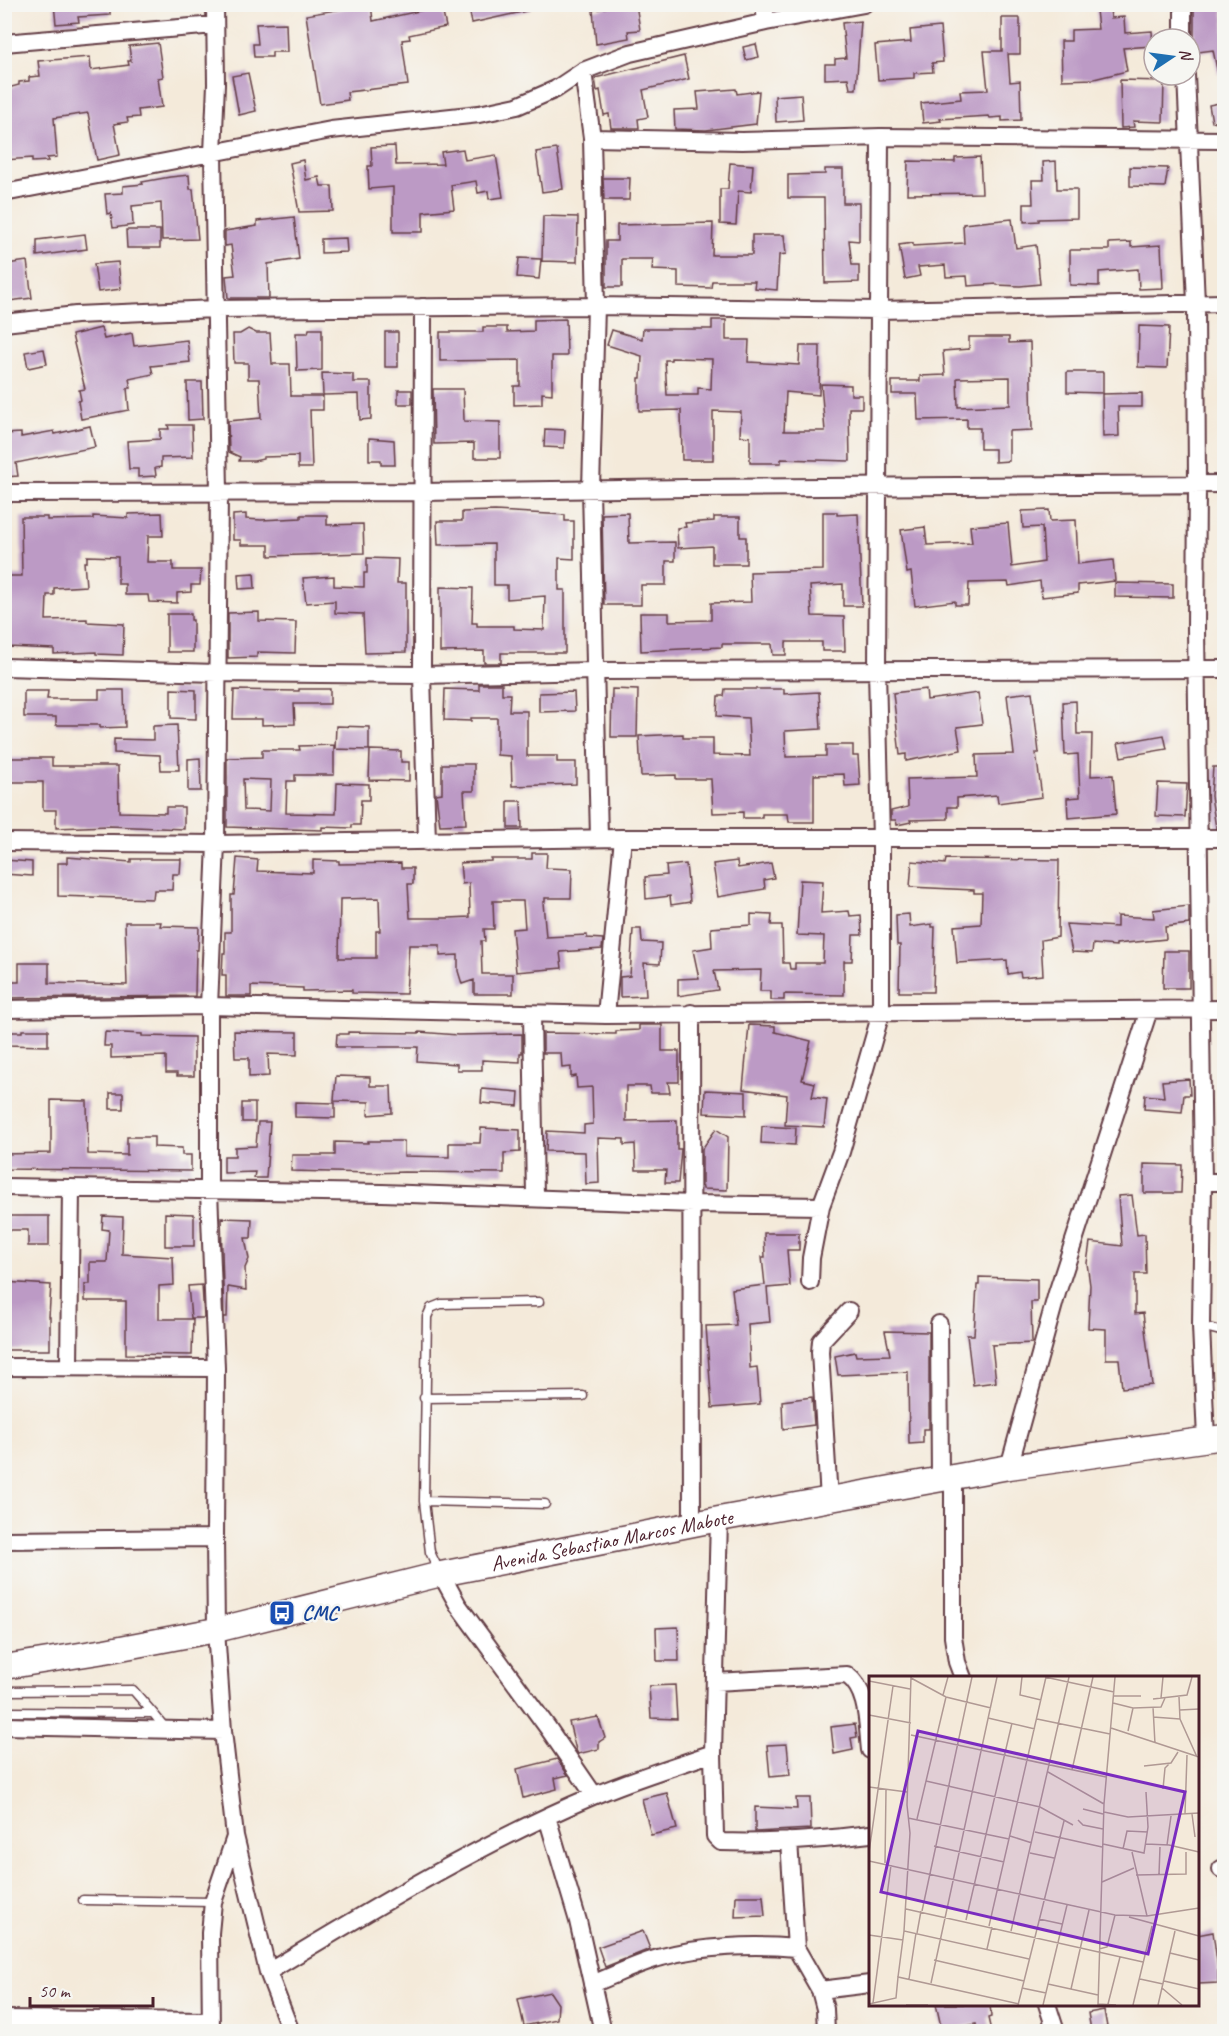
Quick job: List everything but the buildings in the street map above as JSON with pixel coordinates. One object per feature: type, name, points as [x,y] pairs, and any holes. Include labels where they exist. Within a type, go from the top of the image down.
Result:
[{"type":"main road","name":"Avenida Sebastiao Marcos Mabote","points":[[4,1667],[216,1630],[247,1622],[313,1599],[692,1524],[1008,1467],[1215,1438]]},
{"type":"street","points":[[215,4],[213,153],[219,492],[216,844],[209,1006],[209,1191],[216,1368],[216,1630],[223,1731],[235,1836],[268,1971],[291,2031]]},
{"type":"street","points":[[764,4],[766,22]]},
{"type":"street","points":[[4,193],[330,130],[479,114],[517,106],[556,89],[583,71],[630,53],[766,22],[864,4]]},
{"type":"street","points":[[1183,27],[1184,4]]},
{"type":"street","points":[[4,43],[215,25]]},
{"type":"street","points":[[583,71],[592,138],[596,306],[591,489],[599,838]]},
{"type":"street","points":[[1187,87],[1196,303],[1197,669],[1203,1182],[1201,1326],[1215,1438]]},
{"type":"street","points":[[592,138],[742,141],[880,137],[1224,140]]},
{"type":"street","points":[[810,1282],[811,1258],[821,1206],[841,1152],[881,1013],[881,839],[877,670],[880,137]]},
{"type":"street","points":[[4,323],[76,315],[215,309],[596,306],[878,310],[1224,303]]},
{"type":"street","points":[[423,307],[422,675],[427,842]]},
{"type":"street","points":[[4,493],[423,492],[1224,484]]},
{"type":"street","points":[[4,667],[217,673],[422,675],[594,671],[1224,669]]},
{"type":"street","points":[[4,842],[216,844],[599,838],[1224,838]]},
{"type":"street","points":[[606,1015],[623,838]]},
{"type":"street","points":[[4,1009],[209,1006],[606,1015],[1224,1009]]},
{"type":"street","points":[[1008,1467],[1057,1293],[1149,1010]]},
{"type":"street","points":[[692,1013],[692,1524]]},
{"type":"street","points":[[532,1014],[535,1197]]},
{"type":"street","points":[[1203,1182],[1224,1182]]},
{"type":"street","points":[[4,1187],[382,1192],[693,1204],[821,1206]]},
{"type":"street","points":[[69,1366],[71,1188]]},
{"type":"street","points":[[829,1500],[821,1341],[849,1311]]},
{"type":"street","points":[[939,1324],[953,1637],[957,1662],[963,1676]]},
{"type":"street","points":[[4,1367],[216,1368]]},
{"type":"street","points":[[719,1519],[713,1753],[715,1836],[721,1842],[789,1841],[869,1834]]},
{"type":"street","points":[[4,1540],[215,1538]]},
{"type":"street","points":[[441,1574],[458,1605],[594,1795]]},
{"type":"street","points":[[715,1682],[847,1675],[860,1687],[869,1743]]},
{"type":"street","points":[[4,1726],[223,1731]]},
{"type":"street","points":[[268,1971],[417,1883],[482,1848],[594,1795],[713,1753]]},
{"type":"street","points":[[548,1817],[578,1921],[603,2031]]},
{"type":"street","points":[[4,2019],[211,2026],[210,1934],[213,1902],[235,1836]]},
{"type":"street","points":[[789,1841],[796,1948],[816,1979],[820,1990],[825,2009],[826,2031]]},
{"type":"street","points":[[592,1984],[661,1957],[683,1953],[766,1945],[796,1948]]},
{"type":"street","points":[[820,1990],[869,1984]]},
{"type":"street","points":[[1048,2006],[1056,2031]]},
{"type":"lane","points":[[441,1574],[430,1552],[424,1501],[427,1317],[431,1308],[441,1304],[539,1302]]},
{"type":"lane","points":[[1201,1326],[1224,1332]]},
{"type":"lane","points":[[424,1398],[583,1396]]},
{"type":"lane","points":[[424,1501],[545,1504]]},
{"type":"lane","points":[[4,1690],[133,1690],[166,1730]]},
{"type":"lane","points":[[4,1712],[153,1713]]},
{"type":"lane","points":[[83,1900],[213,1902]]},
{"type":"place","name":"CMC","points":[[282,1613]]}]
